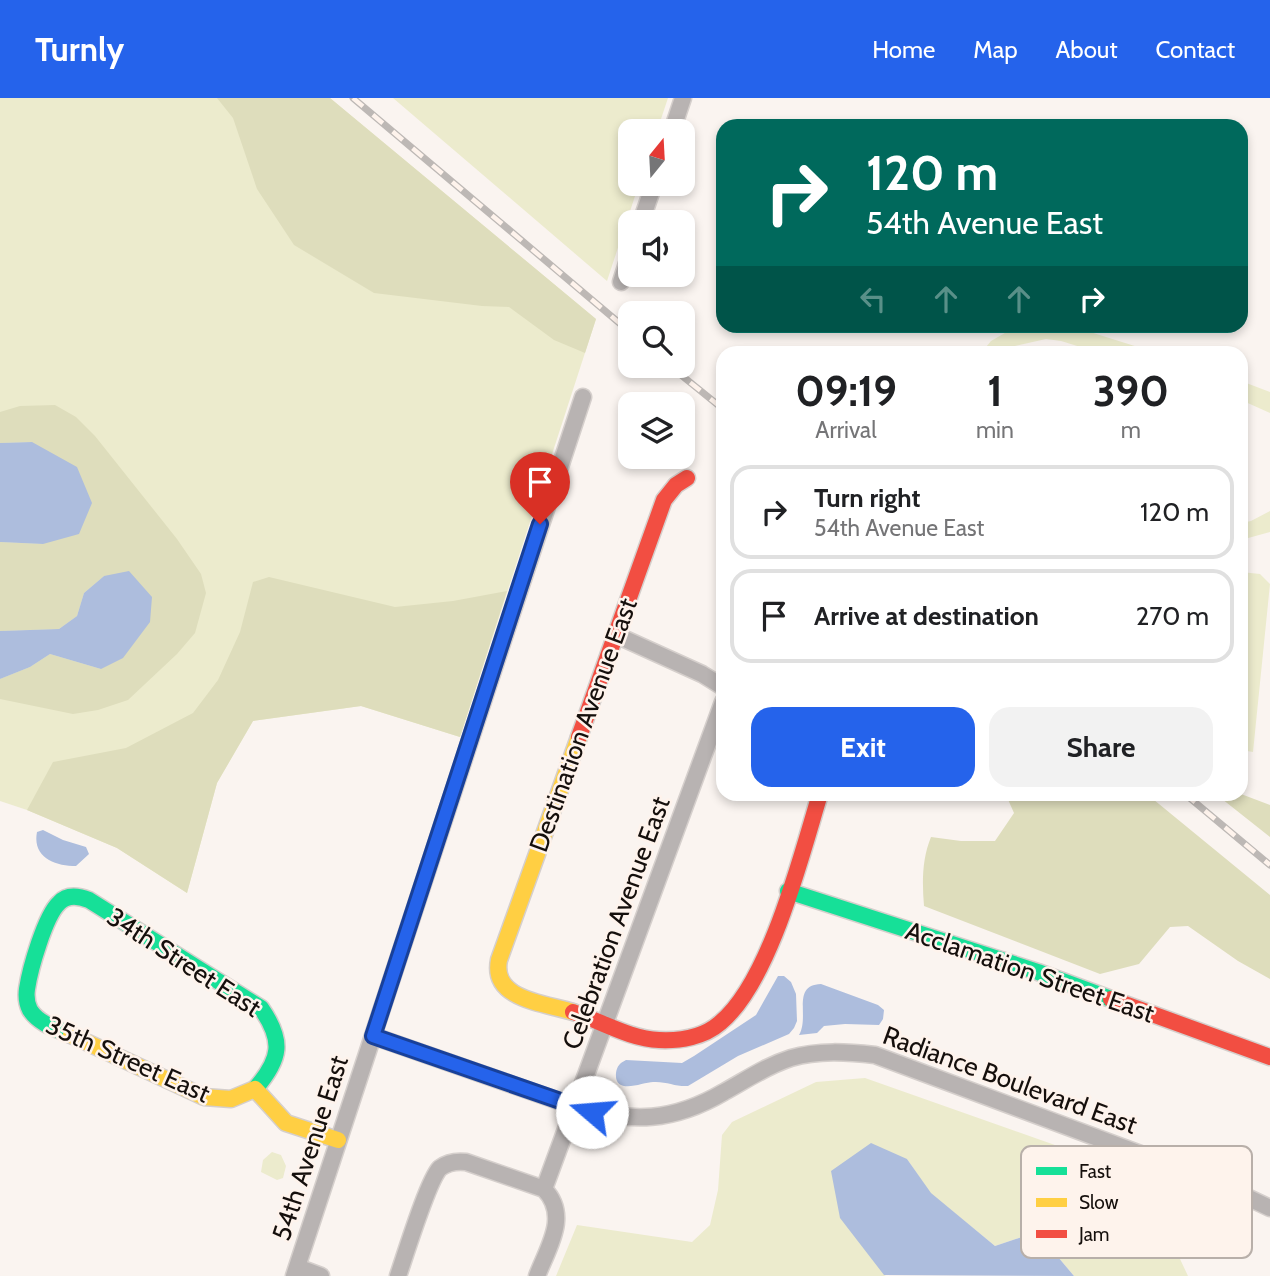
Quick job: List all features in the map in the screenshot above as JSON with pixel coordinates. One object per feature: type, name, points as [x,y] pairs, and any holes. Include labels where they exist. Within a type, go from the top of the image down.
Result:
[{"type":"street","points":[[676,119],[683,98]]},
{"type":"street","name":"54th Avenue East","points":[[296,1271],[583,397]]},
{"type":"street","name":"Destination Avenue East","points":[[605,1023],[512,994],[501,986],[497,969],[664,499],[676,485],[687,478]]},
{"type":"street","points":[[615,635],[716,683]]},
{"type":"street","name":"Celebration Avenue East","points":[[544,1189],[716,721]]},
{"type":"street","points":[[605,1023],[645,1039],[665,1040],[702,1033],[721,1023],[750,988],[768,948],[818,801]]},
{"type":"street","name":"Acclamation Street East","points":[[788,891],[1038,972],[1270,1057]]},
{"type":"street","name":"34th Street East","points":[[28,1008],[27,988],[51,914],[65,898],[81,896],[261,1008],[274,1028],[278,1048],[269,1075],[255,1089]]},
{"type":"street","name":"35th Street East","points":[[28,1008],[40,1021],[204,1097],[228,1101],[242,1098],[255,1089]]},
{"type":"street","name":"Radiance Boulevard East","points":[[373,1036],[576,1107],[607,1116],[636,1118],[663,1117],[697,1107],[762,1069],[792,1057],[847,1052],[875,1055],[1119,1146]]},
{"type":"street","points":[[255,1089],[286,1123],[338,1140]]},
{"type":"street","points":[[398,1276],[433,1179],[445,1165],[458,1161],[544,1189],[555,1201],[557,1223],[537,1276]]},
{"type":"street","name":"Radiance Boulevard East","points":[[1252,1200],[1270,1208]]},
{"type":"street","points":[[296,1271],[321,1276]]},
{"type":"green space","points":[[0,98],[330,98],[596,319],[460,737],[361,706],[253,721],[217,783],[187,893],[117,848],[0,801]]},
{"type":"green space","points":[[217,98],[330,98],[596,319],[585,353],[554,340],[509,307],[374,293],[294,245],[257,189],[233,118]]},
{"type":"green space","points":[[393,98],[668,98],[661,119],[618,119],[618,196],[635,196],[630,210],[618,210],[618,248],[607,281]]},
{"type":"green space","points":[[1005,333],[1093,333],[1135,346],[1077,346],[1046,339],[1015,346],[987,346]]},
{"type":"green space","points":[[1248,384],[1270,392],[1270,413],[1248,403]]},
{"type":"green space","points":[[55,405],[76,417],[95,436],[177,539],[201,574],[206,593],[195,633],[177,654],[128,700],[98,710],[73,714],[0,699],[0,679],[30,667],[50,654],[101,669],[104,576],[84,593],[77,616],[59,629],[0,631],[0,542],[43,544],[32,442],[0,443],[0,412],[20,406]]},
{"type":"green space","points":[[1270,511],[1270,532],[1248,538],[1248,522]]},
{"type":"green space","points":[[1248,573],[1260,574],[1270,584],[1253,752],[1248,751]]},
{"type":"green space","points":[[269,577],[395,607],[453,601],[507,591],[460,737],[361,706],[253,721],[217,783],[187,893],[117,848],[27,810],[53,762],[126,748],[193,713],[218,680],[240,632],[253,582]]},
{"type":"green space","points":[[1248,797],[1270,805],[1270,837],[1225,801],[1248,801]]},
{"type":"green space","points":[[1009,801],[1155,801],[1270,895],[1270,979],[1238,961],[1188,926],[1170,927],[1139,964],[1100,974],[924,906],[923,871],[931,837],[961,841],[995,841],[1014,813]]},
{"type":"green space","points":[[865,1078],[1058,1146],[1021,1146],[1021,1237],[995,1246],[930,1193],[907,1159],[884,1275],[886,1276],[556,1276],[577,1225],[692,1242],[710,1225],[718,1190],[722,1135],[732,1122],[816,1082]]},
{"type":"green space","points":[[272,1152],[281,1155],[286,1166],[283,1178],[277,1180],[261,1172],[263,1160]]},
{"type":"green space","points":[[1059,1258],[1180,1258],[1188,1276],[1074,1276]]},
{"type":"water","points":[[32,442],[77,467],[92,503],[79,534],[43,544],[0,542],[0,443]]},
{"type":"water","points":[[129,571],[152,597],[150,622],[123,658],[101,669],[50,654],[30,667],[0,679],[0,631],[59,629],[77,616],[84,593],[104,576]]},
{"type":"water","points":[[43,830],[86,847],[89,854],[76,866],[53,862],[38,848],[37,832]]},
{"type":"water","points":[[778,976],[784,976],[791,982],[796,994],[797,1021],[789,1034],[738,1056],[688,1086],[658,1082],[624,1086],[617,1080],[617,1068],[626,1060],[682,1063],[694,1056],[756,1015]]},
{"type":"water","points":[[821,984],[878,1005],[884,1010],[883,1019],[879,1025],[824,1026],[817,1033],[799,1035],[806,990]]},
{"type":"water","points":[[871,1143],[907,1159],[931,1193],[995,1246],[1021,1237],[1021,1258],[1059,1258],[1074,1276],[884,1275],[840,1218],[831,1171]]},
{"type":"railway","points":[[353,98],[618,322]]},
{"type":"railway","points":[[685,378],[716,403]]},
{"type":"railway","points":[[1193,801],[1270,865]]},
{"type":"traffic: fast","points":[[788,891],[1038,972],[1111,999]]},
{"type":"traffic: fast","points":[[71,1035],[38,1019],[30,1010],[27,994],[35,956],[49,919],[59,903],[73,897],[89,900],[261,1008],[273,1030],[276,1050],[270,1068],[255,1089]]},
{"type":"traffic: slow","points":[[573,1012],[535,1002],[512,992],[503,984],[499,973],[499,960],[579,737]]},
{"type":"traffic: slow","points":[[71,1035],[204,1097],[231,1099],[255,1089],[286,1123],[338,1140]]},
{"type":"traffic: jam","points":[[579,737],[664,500],[676,485],[687,478]]},
{"type":"traffic: jam","points":[[573,1012],[626,1033],[659,1040],[691,1037],[707,1032],[720,1023],[738,1004],[769,949],[818,801]]},
{"type":"traffic: jam","points":[[1111,999],[1270,1057]]},
{"type":"route","points":[[540,524],[373,1036],[592,1112]]}]
